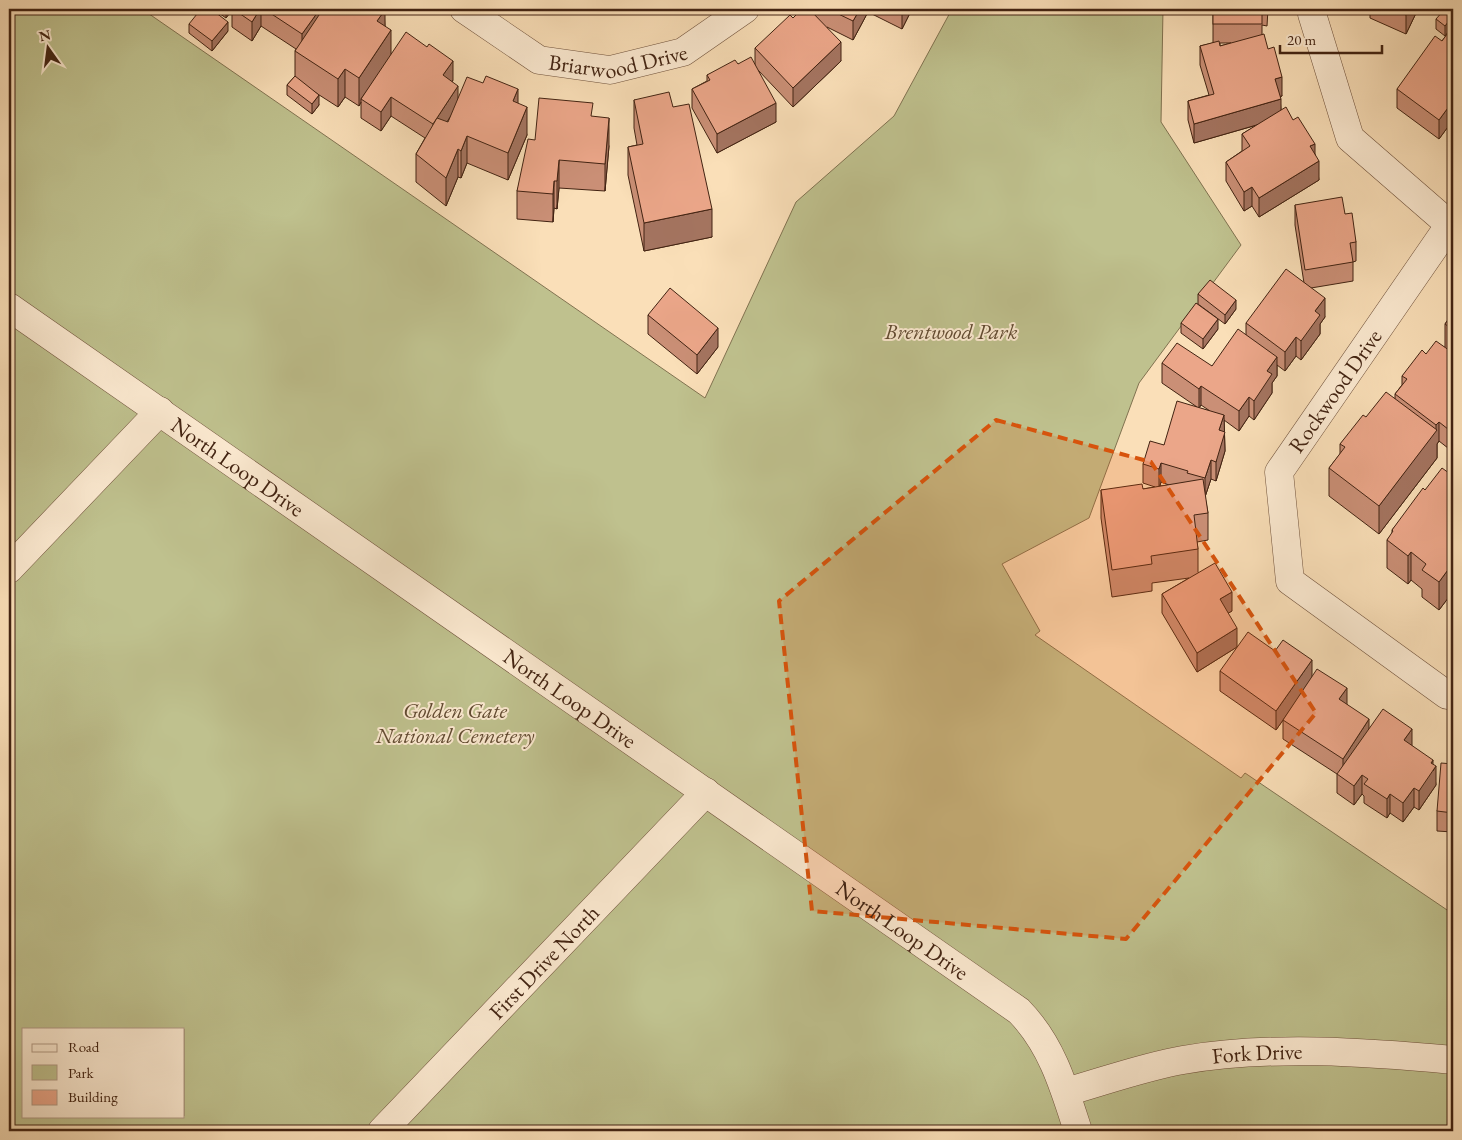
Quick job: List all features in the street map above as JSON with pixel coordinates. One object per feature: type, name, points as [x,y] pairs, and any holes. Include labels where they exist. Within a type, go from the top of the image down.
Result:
[{"type":"street","name":"Briarwood Drive","points":[[464,9],[539,60],[610,70],[683,52],[745,9]]},
{"type":"street","points":[[1314,9],[1312,14],[1350,138],[1451,222]]},
{"type":"street","name":"Rockwood Drive","points":[[1451,222],[1279,472],[1290,581],[1447,695],[1453,694]]},
{"type":"street","name":"North Loop Drive","points":[[9,306],[1019,1011],[1041,1036],[1066,1092],[1078,1131]]},
{"type":"street","points":[[9,569],[160,412]]},
{"type":"street","name":"First Drive North","points":[[382,1131],[706,792]]},
{"type":"street","name":"Fork Drive","points":[[1066,1092],[1155,1066],[1218,1056],[1325,1052],[1453,1060]]},
{"type":"highlighted area","points":[[996,420],[1151,462],[1316,713],[1126,939],[812,911],[779,601]]},
{"type":"green space","name":"Golden Gate National Cemetery","points":[[9,9],[142,9],[705,398],[796,202],[894,116],[952,9],[1163,9],[1161,122],[1241,245],[1139,383],[1089,518],[1002,564],[1040,631],[1035,635],[1241,778],[1245,773],[1453,914],[1453,1131],[9,1131]]},
{"type":"building","points":[[201,9],[211,9],[228,22],[212,41],[189,24]]},
{"type":"building","points":[[233,9],[260,9],[252,22]]},
{"type":"building","points":[[264,9],[320,9],[302,34]]},
{"type":"building","points":[[323,9],[385,10],[377,21],[391,30],[359,78],[345,69],[338,79],[295,51]]},
{"type":"building","points":[[802,9],[809,9],[841,42],[793,88],[755,48],[790,15],[793,18]]},
{"type":"building","points":[[828,9],[860,9],[853,21]]},
{"type":"building","points":[[1213,9],[1262,9],[1262,24],[1213,24]]},
{"type":"building","points":[[1392,9],[1409,9],[1406,15]]},
{"type":"building","points":[[1444,10],[1452,17],[1445,26],[1436,19]]},
{"type":"building","points":[[1453,26],[1453,101],[1439,120],[1397,89],[1435,36],[1442,41]]},
{"type":"building","points":[[406,32],[427,47],[429,44],[453,61],[443,75],[458,86],[433,124],[391,97],[381,112],[361,99]]},
{"type":"building","points":[[1264,34],[1268,49],[1274,47],[1282,77],[1275,79],[1281,99],[1194,124],[1188,101],[1214,94],[1200,46],[1219,41],[1220,46]]},
{"type":"building","points":[[751,57],[776,103],[717,134],[692,89],[710,80],[707,75],[735,60],[738,64]]},
{"type":"building","points":[[295,76],[319,95],[312,104],[287,85]]},
{"type":"building","points":[[486,76],[518,89],[513,101],[527,107],[508,153],[467,136],[461,151],[458,149],[446,178],[416,154],[437,118],[448,122],[467,77],[483,83]]},
{"type":"building","points":[[669,92],[673,107],[689,104],[712,209],[644,223],[628,147],[643,144],[634,100]]},
{"type":"building","points":[[539,98],[593,103],[591,116],[609,118],[605,164],[559,160],[557,181],[554,181],[553,194],[517,191],[528,139],[535,140]]},
{"type":"building","points":[[1286,107],[1293,120],[1298,117],[1315,144],[1310,146],[1319,161],[1259,198],[1252,187],[1244,192],[1226,162],[1250,146],[1242,134]]},
{"type":"building","points":[[1342,197],[1345,214],[1352,213],[1356,242],[1350,243],[1353,262],[1305,270],[1295,205]]},
{"type":"building","points":[[1286,269],[1325,298],[1315,311],[1320,315],[1301,341],[1296,337],[1285,352],[1246,323]]},
{"type":"building","points":[[1210,280],[1236,300],[1225,315],[1198,294]]},
{"type":"building","points":[[670,288],[718,328],[697,355],[648,315]]},
{"type":"building","points":[[1453,301],[1453,309],[1449,306]]},
{"type":"building","points":[[1196,303],[1218,319],[1203,339],[1181,323]]},
{"type":"building","points":[[1453,313],[1453,330],[1445,324]]},
{"type":"building","points":[[1238,329],[1277,357],[1267,371],[1272,374],[1254,401],[1249,397],[1239,411],[1201,386],[1199,389],[1162,363],[1177,343],[1212,366]]},
{"type":"building","points":[[1436,341],[1453,353],[1453,402],[1450,405],[1453,408],[1453,433],[1439,422],[1436,425],[1395,394],[1407,379],[1402,376],[1422,350],[1426,354]]},
{"type":"building","points":[[1386,392],[1437,430],[1379,506],[1329,468],[1345,447],[1340,444],[1363,415],[1366,417]]},
{"type":"building","points":[[1177,401],[1224,415],[1219,430],[1225,432],[1216,462],[1211,460],[1205,478],[1161,463],[1159,469],[1143,464],[1150,441],[1164,445]]},
{"type":"building","points":[[1442,468],[1453,476],[1453,563],[1439,582],[1422,570],[1426,564],[1411,552],[1408,556],[1387,540],[1392,530],[1423,488],[1425,490]]},
{"type":"building","points":[[1203,479],[1208,513],[1194,515],[1198,549],[1151,556],[1152,564],[1112,570],[1101,490],[1142,484],[1143,489]]},
{"type":"building","points":[[1215,563],[1232,592],[1220,599],[1237,628],[1197,653],[1162,594]]},
{"type":"building","points":[[1248,632],[1275,651],[1283,640],[1312,660],[1276,711],[1220,671]]},
{"type":"building","points":[[1317,669],[1347,688],[1339,699],[1369,719],[1343,759],[1283,720]]},
{"type":"building","points":[[1383,709],[1412,729],[1404,740],[1433,760],[1431,763],[1436,766],[1419,791],[1414,788],[1403,803],[1390,794],[1387,799],[1364,784],[1368,779],[1362,775],[1354,786],[1337,774]]},
{"type":"building","points":[[1441,763],[1453,764],[1453,813],[1437,811]]},
{"type":"park label","name":"Brentwood Park","points":[[951,331]]}]
